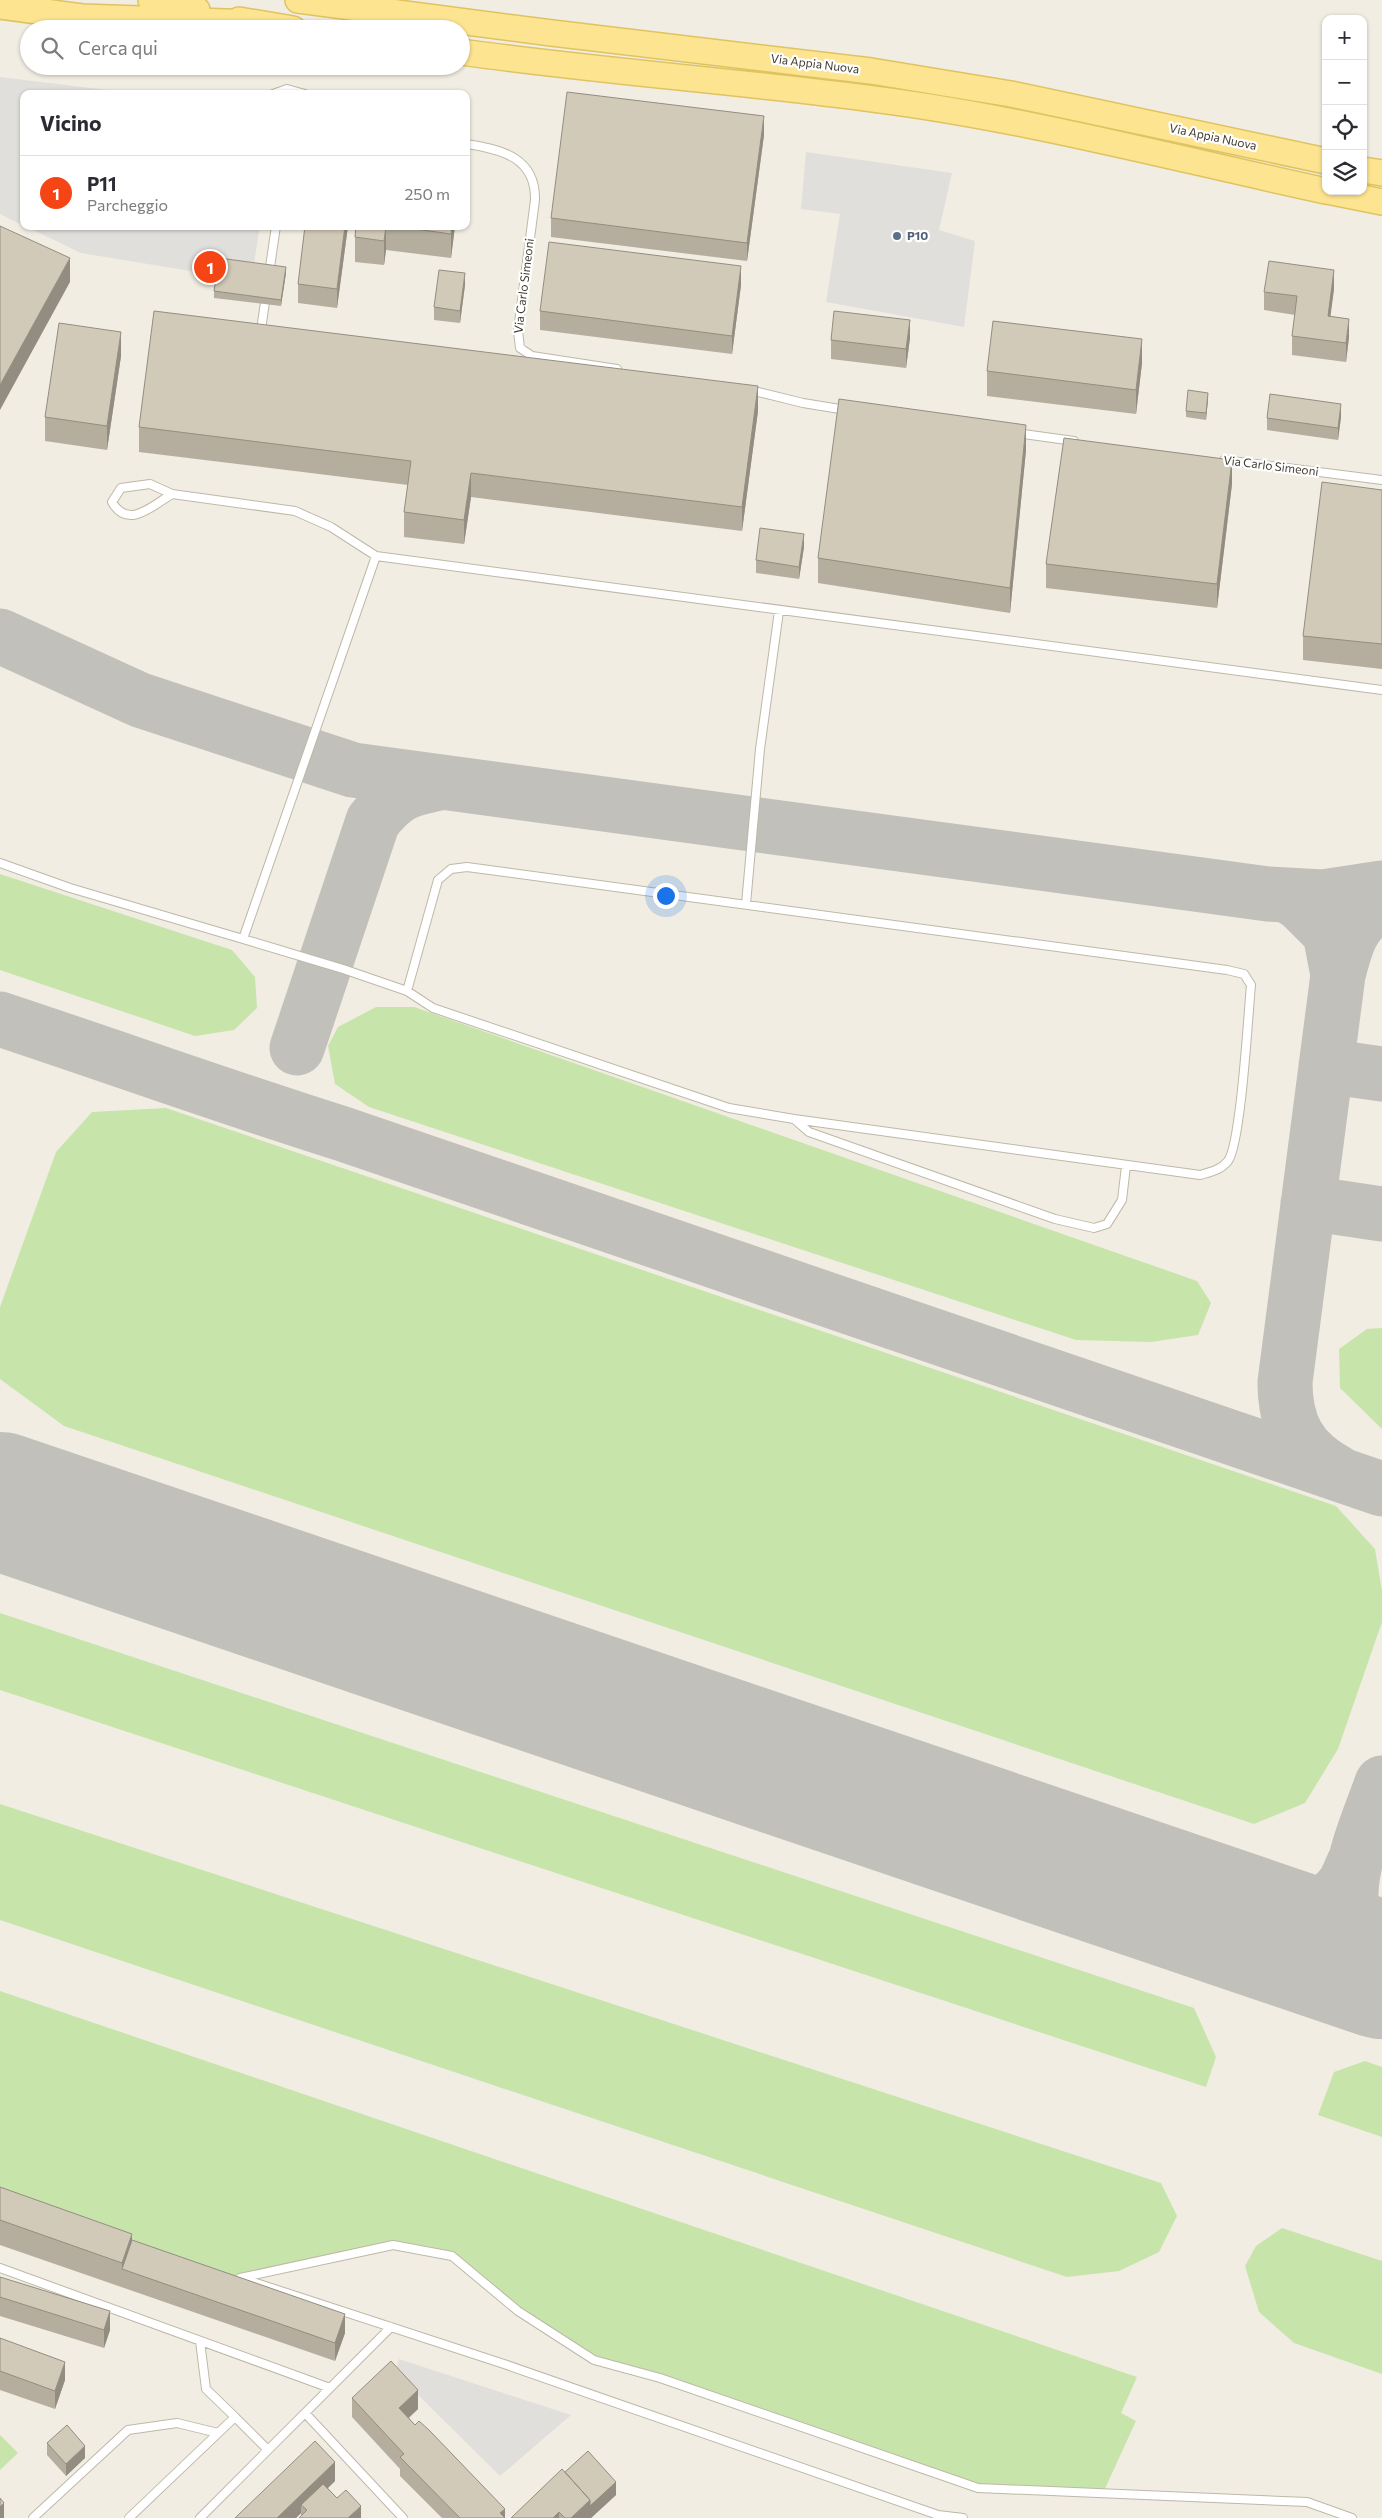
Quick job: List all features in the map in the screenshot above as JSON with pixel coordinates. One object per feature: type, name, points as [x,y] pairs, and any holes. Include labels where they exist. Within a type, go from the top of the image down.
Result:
[{"type":"main road","points":[[151,0],[238,20]]},
{"type":"main road","name":"Via Appia Nuova","points":[[298,0],[450,20]]},
{"type":"main road","points":[[0,6],[82,17],[156,20]]},
{"type":"main road","name":"Via Appia Nuova","points":[[470,23],[871,71],[1011,94],[1322,161]]},
{"type":"main road","points":[[470,53],[558,66],[874,99],[1011,122],[1322,190]]},
{"type":"main road","points":[[1367,171],[1382,173]]},
{"type":"main road","points":[[1346,195],[1382,202]]},
{"type":"lane","name":"Via Carlo Simeoni","points":[[470,145],[493,149],[514,158],[529,172],[534,182],[535,200],[518,331],[520,348],[532,356],[627,370]]},
{"type":"lane","points":[[262,324],[275,230]]},
{"type":"lane","points":[[742,388],[803,403],[856,411]]},
{"type":"lane","points":[[1006,432],[1084,442]]},
{"type":"lane","name":"Via Carlo Simeoni","points":[[1219,459],[1382,480]]},
{"type":"lane","points":[[172,494],[140,513],[126,516],[118,512],[112,502],[121,488],[150,484],[172,494],[295,512],[331,527],[376,556],[1382,690]]},
{"type":"lane","points":[[242,939],[376,556]]},
{"type":"lane","points":[[746,904],[760,749],[779,611]]},
{"type":"lane","points":[[0,863],[70,888],[343,969],[407,991],[433,1008],[729,1108],[794,1119],[1200,1175],[1217,1170],[1228,1161],[1236,1133],[1251,985],[1244,974],[468,867],[451,869],[438,880],[407,991]]},
{"type":"lane","points":[[794,1119],[809,1132],[861,1151],[1055,1219],[1094,1228],[1107,1224],[1122,1200],[1126,1166]]},
{"type":"lane","points":[[240,2278],[393,2245],[452,2256],[518,2311],[594,2360],[660,2378],[978,2488],[1307,2502],[1352,2518]]},
{"type":"lane","points":[[0,2268],[330,2388]]},
{"type":"lane","points":[[231,2274],[938,2515],[963,2518]]},
{"type":"lane","points":[[200,2518],[391,2327]]},
{"type":"lane","points":[[200,2341],[206,2389],[268,2450]]},
{"type":"lane","points":[[305,2413],[403,2518]]},
{"type":"lane","points":[[129,2518],[235,2417]]},
{"type":"lane","points":[[33,2518],[128,2430],[177,2423],[218,2434]]},
{"type":"green space","points":[[0,874],[232,950],[255,977],[257,1008],[234,1030],[195,1036],[0,970]]},
{"type":"green space","points":[[376,1007],[414,1007],[1197,1281],[1211,1303],[1198,1335],[1151,1342],[1076,1340],[369,1107],[335,1084],[328,1046],[338,1027]]},
{"type":"green space","points":[[166,1108],[1336,1506],[1375,1549],[1382,1591],[1382,1622],[1338,1749],[1305,1803],[1254,1824],[64,1426],[0,1379],[0,1307],[56,1152],[92,1112]]},
{"type":"green space","points":[[1382,1328],[1382,1429],[1340,1388],[1339,1349],[1367,1329]]},
{"type":"green space","points":[[0,1613],[1194,2008],[1216,2057],[1206,2087],[0,1690]]},
{"type":"green space","points":[[0,1804],[1161,2183],[1177,2216],[1159,2252],[1119,2271],[1067,2277],[0,1920]]},
{"type":"green space","points":[[0,1991],[1137,2377],[1121,2413],[1136,2421],[1103,2493],[978,2488],[660,2378],[594,2360],[518,2311],[452,2256],[393,2245],[240,2278],[0,2198]]},
{"type":"green space","points":[[1365,2061],[1382,2067],[1382,2137],[1318,2115],[1334,2072]]},
{"type":"green space","points":[[1282,2228],[1382,2261],[1382,2374],[1294,2343],[1259,2312],[1245,2266],[1256,2246]]},
{"type":"green space","points":[[0,2435],[18,2453],[0,2470]]},
{"type":"shaded area","points":[[0,77],[107,90],[20,90],[20,224],[0,214]]},
{"type":"shaded area","name":"P10","points":[[806,152],[952,173],[939,230],[975,241],[964,327],[826,302],[840,214],[801,209]]},
{"type":"shaded area","points":[[33,230],[259,230],[251,281],[81,253]]},
{"type":"shaded area","points":[[399,2359],[571,2415],[500,2476],[395,2372]]},
{"type":"building","points":[[567,92],[764,116],[747,243],[551,218]]},
{"type":"building","points":[[0,226],[70,258],[0,385]]},
{"type":"building","points":[[305,230],[344,230],[337,289],[298,284]]},
{"type":"building","points":[[356,230],[385,230],[384,241],[355,237]]},
{"type":"building","points":[[422,230],[452,230],[451,234]]},
{"type":"building","points":[[549,242],[741,266],[732,336],[540,311]]},
{"type":"building","points":[[219,258],[286,267],[281,300],[214,291]]},
{"type":"building","points":[[1269,261],[1334,270],[1328,316],[1349,319],[1346,343],[1292,336],[1297,296],[1264,292]]},
{"type":"building","points":[[439,270],[465,273],[460,311],[434,307]]},
{"type":"building","points":[[154,311],[758,386],[742,507],[471,473],[464,520],[404,512],[411,461],[139,427]]},
{"type":"building","points":[[834,311],[910,320],[906,349],[831,340]]},
{"type":"building","points":[[993,321],[1142,339],[1136,390],[987,371]]},
{"type":"building","points":[[59,323],[121,332],[107,426],[45,417]]},
{"type":"building","points":[[1188,390],[1208,393],[1206,413],[1186,411]]},
{"type":"building","points":[[1270,394],[1341,404],[1338,428],[1267,418]]},
{"type":"building","points":[[839,399],[1026,425],[1010,588],[818,558]]},
{"type":"building","points":[[1064,438],[1232,460],[1217,584],[1046,564]]},
{"type":"building","points":[[1322,482],[1382,490],[1382,644],[1303,636]]},
{"type":"building","points":[[760,528],[804,534],[799,567],[756,560]]},
{"type":"building","points":[[0,2187],[132,2234],[122,2263],[0,2220]]},
{"type":"building","points":[[132,2240],[345,2314],[335,2343],[122,2269]]},
{"type":"building","points":[[0,2277],[110,2311],[104,2330],[0,2297]]},
{"type":"building","points":[[0,2338],[65,2362],[55,2391],[0,2371]]},
{"type":"building","points":[[391,2361],[418,2390],[399,2408],[415,2425],[419,2421],[429,2430],[505,2509],[500,2513],[505,2518],[460,2518],[400,2457],[404,2454],[352,2398]]},
{"type":"building","points":[[67,2425],[85,2446],[66,2464],[47,2443]]},
{"type":"building","points":[[315,2441],[335,2462],[277,2518],[235,2518]]},
{"type":"building","points":[[588,2451],[616,2482],[590,2506],[590,2500],[565,2472]]},
{"type":"building","points":[[562,2469],[590,2500],[571,2518],[565,2518],[559,2512],[553,2518],[511,2518]]},
{"type":"building","points":[[323,2484],[337,2498],[346,2490],[361,2506],[348,2518],[299,2518],[307,2510],[301,2505]]},
{"type":"building","points":[[0,2498],[4,2503],[0,2507]]},
{"type":"taxiway","points":[[0,636],[140,700],[353,770],[1268,894],[1323,897],[1382,888]]},
{"type":"taxiway","points":[[297,1048],[373,821],[389,803],[404,793],[443,782]]},
{"type":"taxiway","points":[[1288,896],[1300,903],[1330,933],[1338,975],[1352,933],[1364,917],[1382,903]]},
{"type":"taxiway","points":[[1337,1472],[1313,1455],[1297,1435],[1291,1424],[1288,1411],[1285,1382],[1338,975]]},
{"type":"taxiway","points":[[0,1019],[343,1134],[1382,1489]]},
{"type":"taxiway","points":[[1326,1066],[1382,1074]]},
{"type":"taxiway","points":[[1308,1203],[1382,1214]]},
{"type":"taxiway","points":[[1382,1783],[1358,1851],[1351,1898],[1354,1921],[1364,1941],[1382,1959]]},
{"type":"taxiway","points":[[1232,1919],[1259,1923],[1274,1922],[1308,1912],[1337,1892],[1345,1882],[1354,1863]]},
{"type":"runway","points":[[0,1501],[1382,1970]]},
{"type":"place","name":"P10","points":[[897,236]]},
{"type":"place","name":"P11","points":[[210,267]]}]
